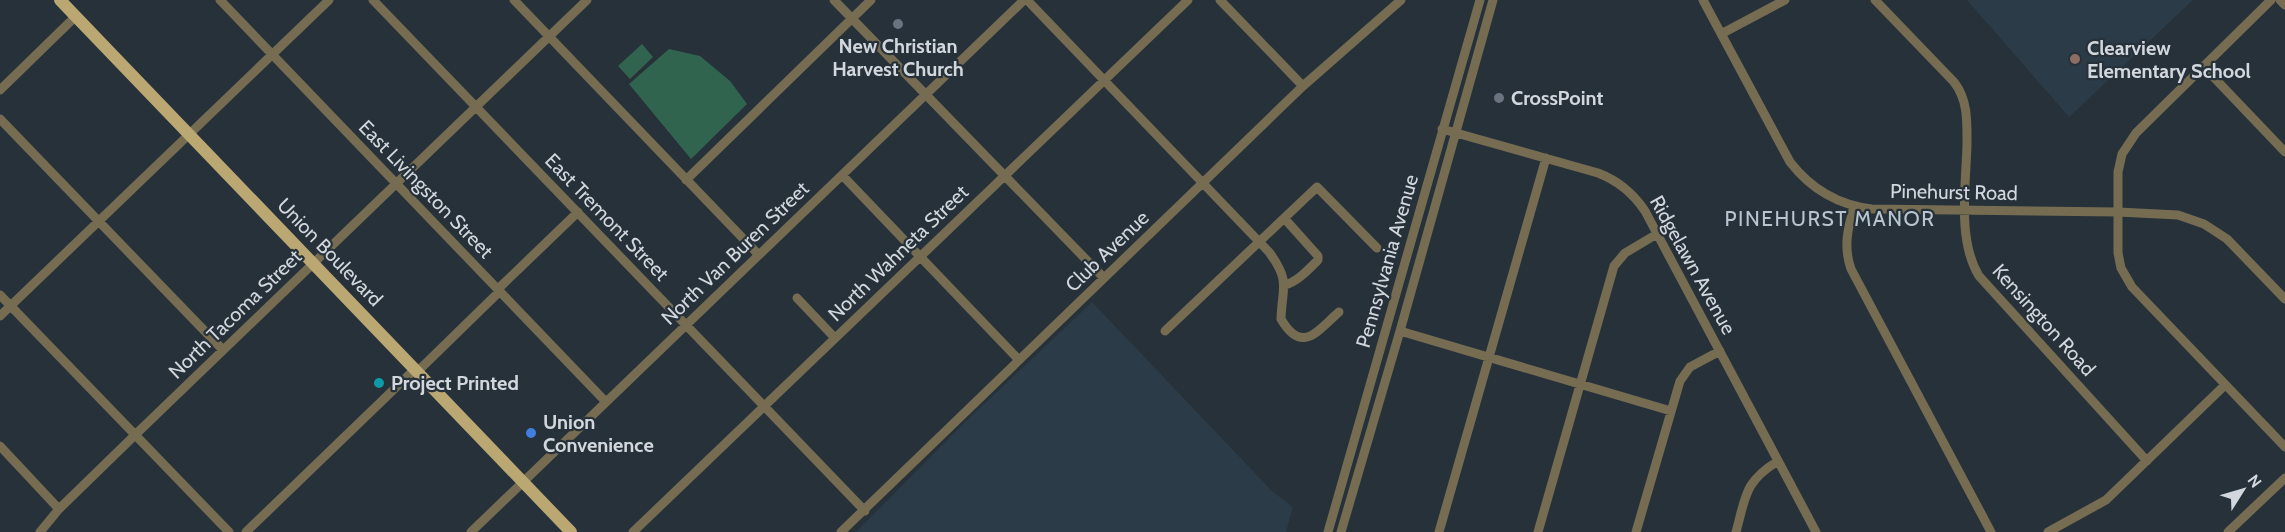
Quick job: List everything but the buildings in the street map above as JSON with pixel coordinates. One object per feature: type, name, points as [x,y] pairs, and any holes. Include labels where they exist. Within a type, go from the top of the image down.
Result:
[{"type":"main road","name":"Union Boulevard","points":[[60,0],[571,532]]},
{"type":"street","name":"East Livingston Street","points":[[220,0],[606,402]]},
{"type":"street","points":[[0,316],[329,0]]},
{"type":"street","name":"East Tremont Street","points":[[373,0],[865,511]]},
{"type":"street","points":[[514,0],[759,255]]},
{"type":"street","name":"North Tacoma Street","points":[[40,532],[59,509],[135,435],[587,0]]},
{"type":"street","points":[[834,0],[1104,278]]},
{"type":"street","points":[[686,180],[872,0]]},
{"type":"street","points":[[1025,0],[1204,183],[1275,261],[1285,285],[1281,319],[1291,333],[1300,339],[1309,338],[1340,312]]},
{"type":"street","name":"North Van Buren Street","points":[[471,532],[1025,0]]},
{"type":"street","name":"North Wahneta Street","points":[[633,532],[1188,0]]},
{"type":"street","points":[[1220,0],[1303,86]]},
{"type":"street","name":"Club Avenue","points":[[841,532],[1303,86],[1401,0]]},
{"type":"street","name":"Pennsylvania Avenue","points":[[1328,532],[1480,0]]},
{"type":"street","name":"Pennsylvania Avenue","points":[[1341,532],[1400,331],[1492,0]]},
{"type":"street","name":"Pinehurst Road","points":[[1702,0],[1790,162],[1813,187],[1835,200],[1872,209],[2118,212],[2178,215],[2204,224],[2227,239],[2285,299]]},
{"type":"street","points":[[1721,34],[1785,0]]},
{"type":"street","name":"Kensington Road","points":[[1875,0],[1954,82],[1963,98],[1967,122],[1966,241],[1968,254],[1979,276],[2147,461]]},
{"type":"street","points":[[2271,0],[2136,133],[2126,146],[2118,172],[2118,253],[2125,278],[2132,287],[2285,447]]},
{"type":"street","points":[[2280,0],[2285,5]]},
{"type":"street","points":[[0,90],[76,16]]},
{"type":"street","points":[[2203,66],[2285,152]]},
{"type":"street","points":[[0,119],[223,350]]},
{"type":"street","name":"Ridgelawn Avenue","points":[[1442,129],[1598,173],[1623,185],[1638,200],[1816,532]]},
{"type":"street","points":[[1439,532],[1546,158]]},
{"type":"street","points":[[842,175],[1019,360]]},
{"type":"street","points":[[1165,331],[1317,187],[1377,248]]},
{"type":"street","points":[[1854,206],[1846,238],[1851,269],[1991,532]]},
{"type":"street","points":[[246,532],[416,371],[578,212]]},
{"type":"street","points":[[1284,218],[1318,256],[1318,260],[1294,282],[1285,285]]},
{"type":"street","points":[[1538,532],[1614,266],[1624,253],[1658,234]]},
{"type":"street","points":[[0,295],[229,532]]},
{"type":"street","points":[[797,298],[835,338]]},
{"type":"street","points":[[1400,331],[1671,411]]},
{"type":"street","points":[[1636,532],[1684,373],[1690,367],[1720,351]]},
{"type":"street","points":[[2048,532],[2106,500],[2225,385]]},
{"type":"street","points":[[0,446],[59,509]]},
{"type":"street","points":[[1736,532],[1752,481],[1760,472],[1778,461]]},
{"type":"street","points":[[2228,532],[2285,478]]},
{"type":"shaded area","name":"Clearview Elementary School","points":[[1967,0],[2193,0],[2069,117]]},
{"type":"shaded area","points":[[1092,302],[1272,491],[1293,507],[1286,532],[856,532],[963,424]]},
{"type":"green space","points":[[642,44],[653,57],[630,79],[618,66]]},
{"type":"green space","points":[[669,49],[700,56],[730,81],[747,104],[691,159],[629,84]]},
{"type":"place","name":"New Christian Harvest Church","points":[[898,24]]},
{"type":"place","name":"Clearview Elementary School","points":[[2075,59]]},
{"type":"place","name":"CrossPoint","points":[[1499,98]]},
{"type":"place","name":"Project Printed","points":[[379,383]]},
{"type":"place","name":"Union Convenience","points":[[531,433]]},
{"type":"district","name":"PINEHURST MANOR","points":[[1830,219]]}]
